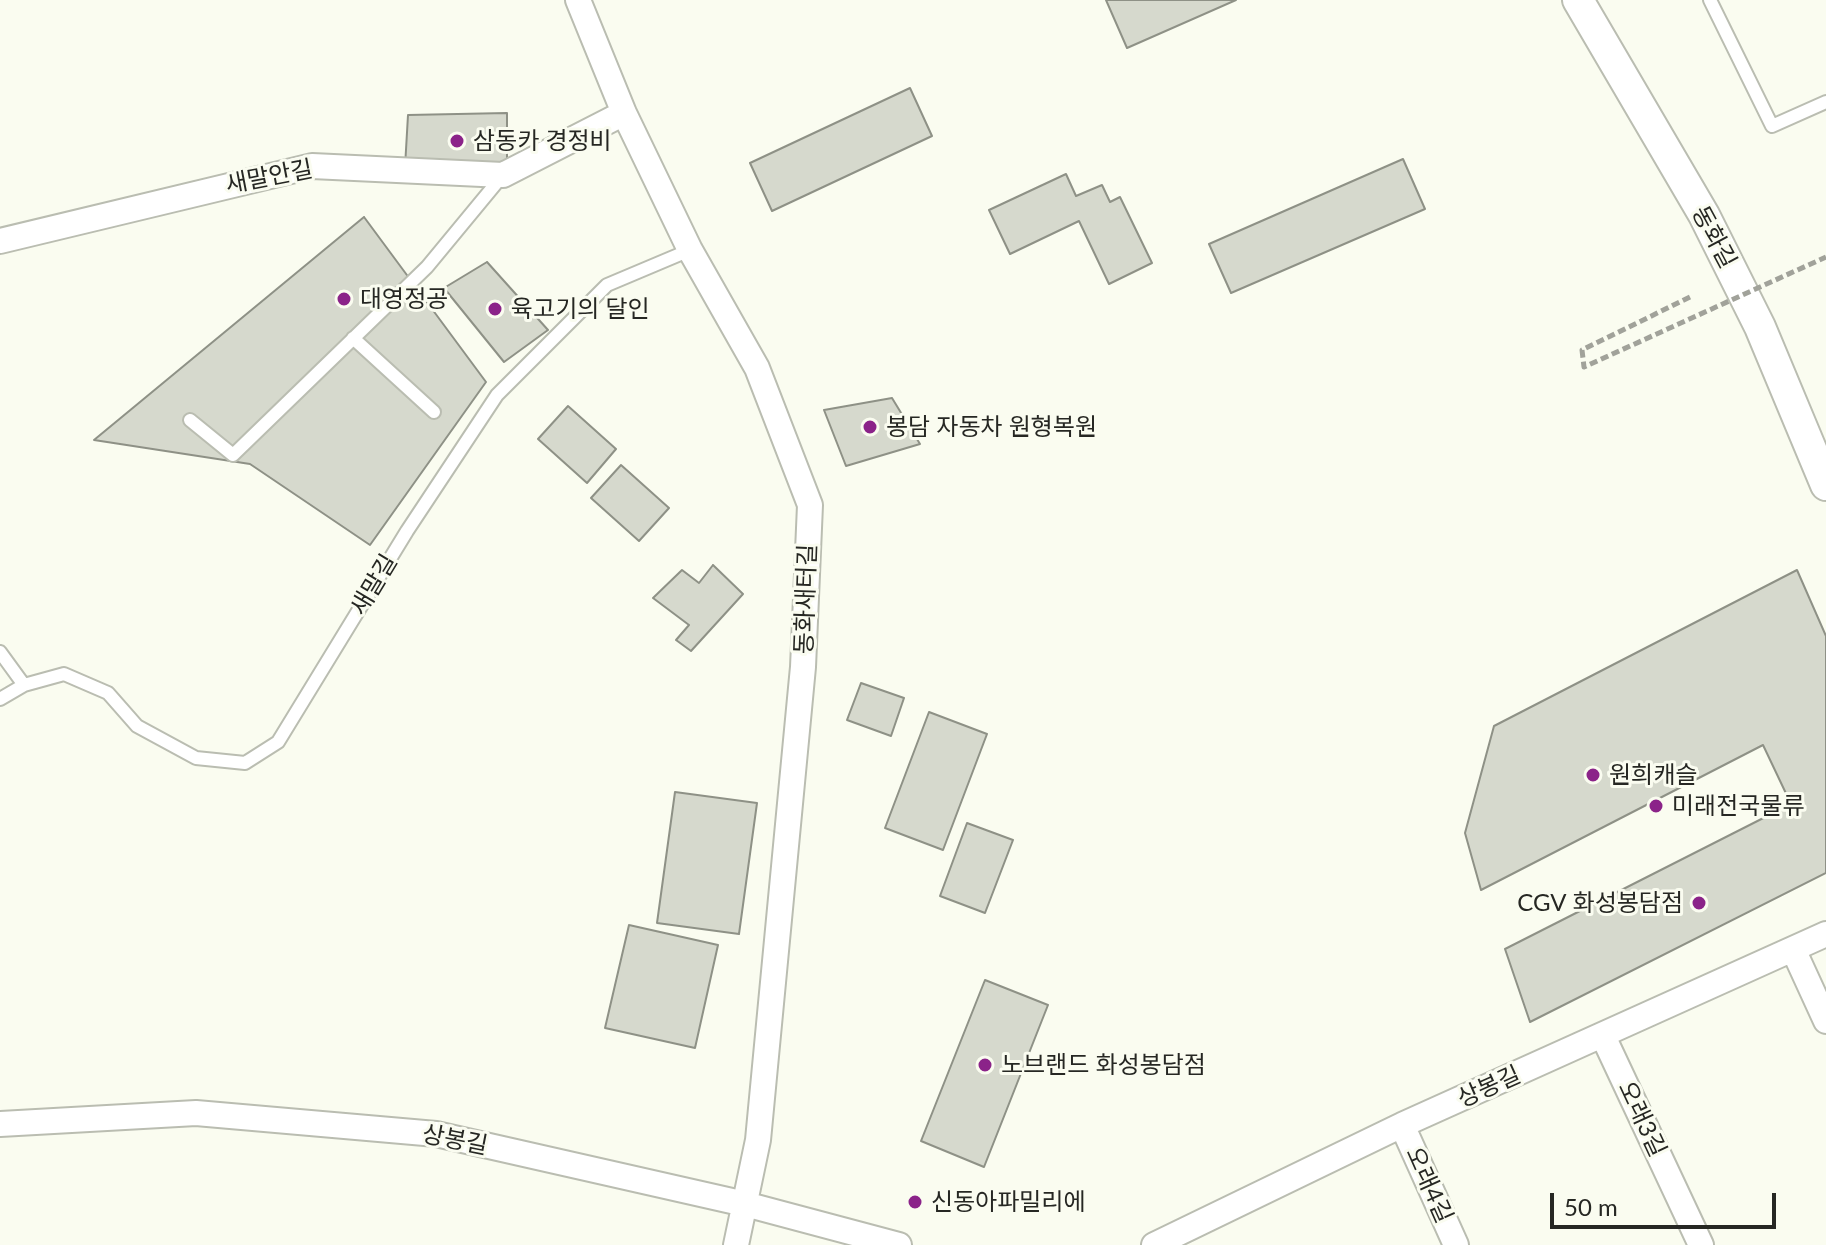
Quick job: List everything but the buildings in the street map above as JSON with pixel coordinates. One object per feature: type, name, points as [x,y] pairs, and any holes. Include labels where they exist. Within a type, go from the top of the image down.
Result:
[{"type":"street","name":"동화새터길","points":[[578,0],[624,113],[690,250],[757,368],[810,505],[802,683],[758,1140],[736,1245]]},
{"type":"street","name":"동화길","points":[[1578,0],[1704,215],[1760,327],[1826,485]]},
{"type":"street","name":"새말안길","points":[[0,241],[312,166],[503,175],[624,113]]},
{"type":"street","name":"상봉길","points":[[1154,1245],[1402,1125],[1826,934]]},
{"type":"street","points":[[1793,949],[1826,1021]]},
{"type":"street","name":"오래3길","points":[[1603,1036],[1701,1245]]},
{"type":"street","name":"상봉길","points":[[0,1124],[196,1113],[436,1134],[745,1204],[899,1245]]},
{"type":"street","name":"오래4길","points":[[1402,1125],[1456,1245]]},
{"type":"lane","points":[[1710,0],[1772,126],[1826,102]]},
{"type":"lane","points":[[190,420],[233,455],[427,267],[503,175]]},
{"type":"lane","name":"새말길","points":[[0,699],[24,685],[64,674],[108,693],[137,726],[196,758],[245,763],[278,742],[407,531],[497,395],[607,285],[690,250]]},
{"type":"lane","points":[[353,338],[434,412]]},
{"type":"lane","points":[[0,652],[24,685]]},
{"type":"path","points":[[1690,297],[1582,350],[1584,367],[1826,257]]},
{"type":"place","name":"삼동카 경정비","points":[[457,141]]},
{"type":"place","name":"대영정공","points":[[344,299]]},
{"type":"place","name":"육고기의 달인","points":[[495,309]]},
{"type":"place","name":"봉담 자동차 원형복원","points":[[870,427]]},
{"type":"place","name":"원희캐슬","points":[[1593,775]]},
{"type":"place","name":"미래전국물류","points":[[1656,806]]},
{"type":"place","name":"CGV 화성봉담점","points":[[1699,903]]},
{"type":"place","name":"노브랜드 화성봉담점","points":[[985,1065]]},
{"type":"place","name":"신동아파밀리에","points":[[915,1202]]}]
